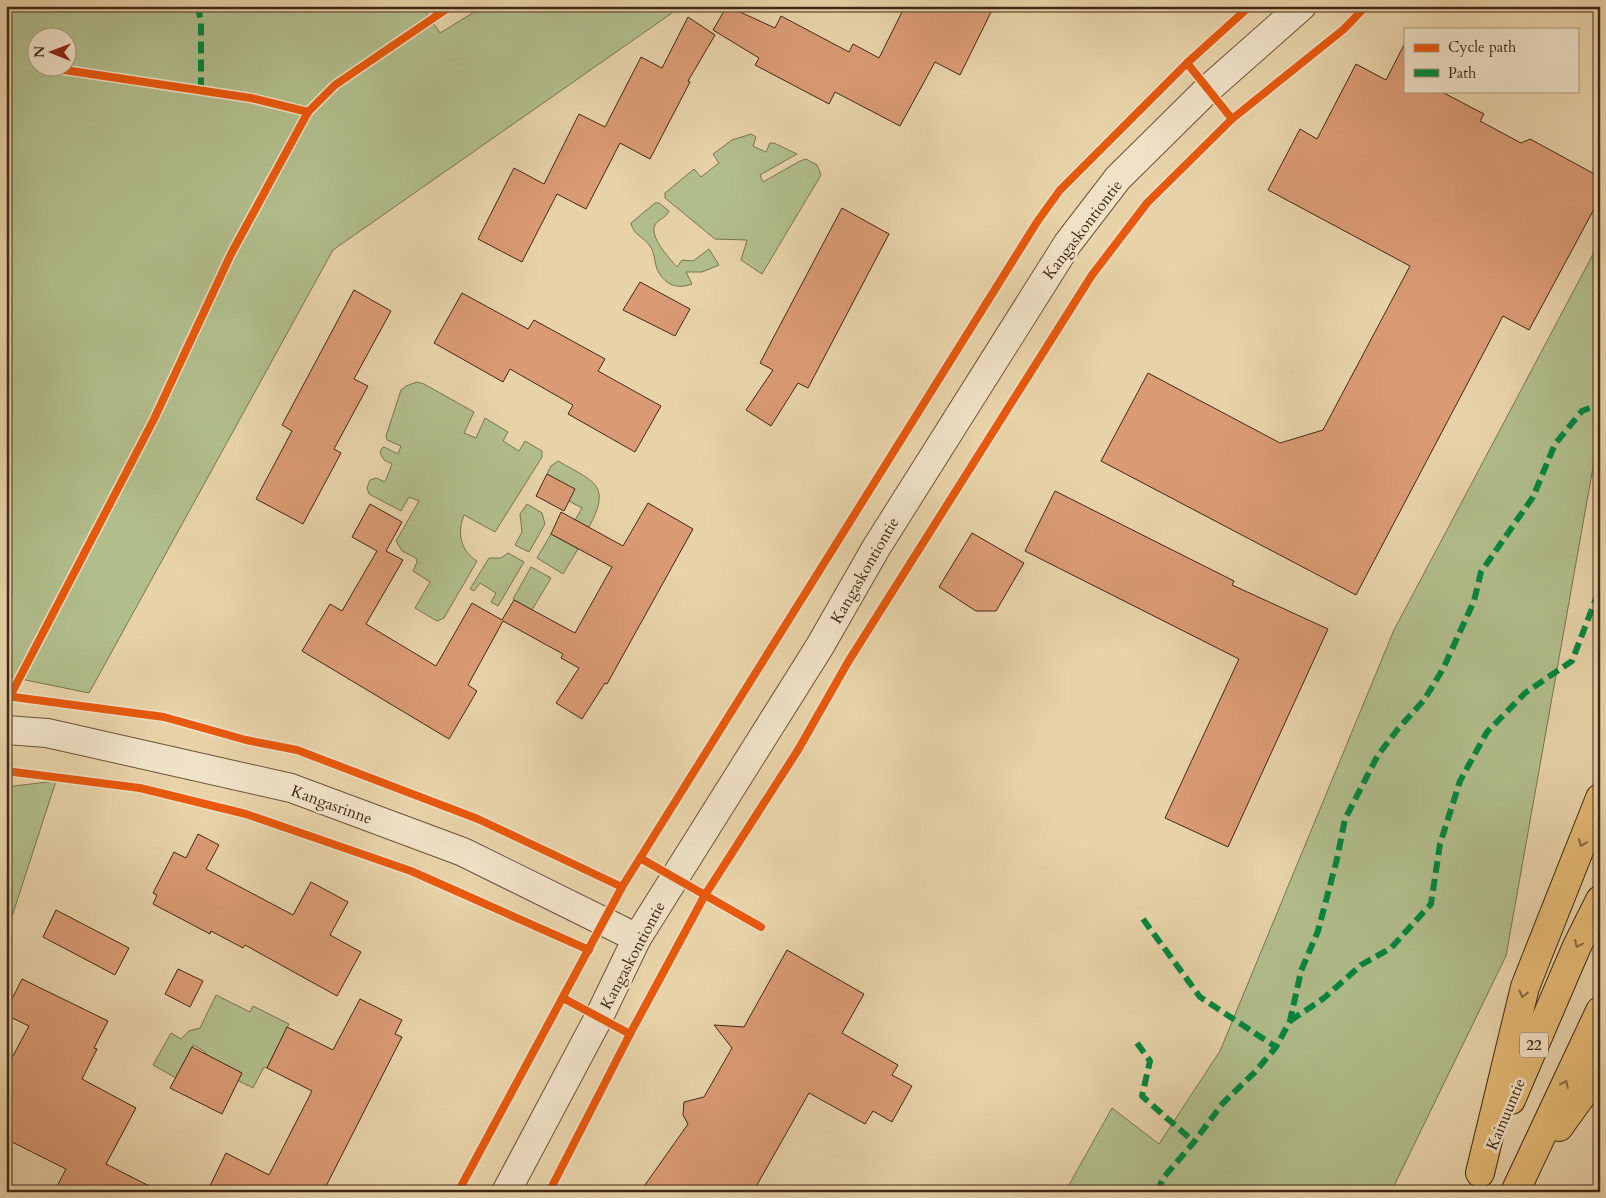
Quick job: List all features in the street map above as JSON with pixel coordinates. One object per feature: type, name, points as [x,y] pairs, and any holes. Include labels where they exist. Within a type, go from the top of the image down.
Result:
[{"type":"highway","points":[[1476,1182],[1525,987],[1600,798]]},
{"type":"highway","name":"Kainuuntie","points":[[1476,1182],[1577,946],[1600,900]]},
{"type":"highway","points":[[1516,1190],[1600,1011]]},
{"type":"highway","points":[[1516,1190],[1600,1070]]},
{"type":"street","name":"Kangaskontiontie","points":[[506,1192],[599,1017],[637,938],[820,646],[876,548],[1068,242],[1118,178],[1207,90],[1302,6]]},
{"type":"street","name":"Kangasrinne","points":[[6,730],[47,733],[291,788],[463,852],[637,938]]},
{"type":"green space","points":[[6,6],[422,6],[440,33],[484,6],[682,6],[333,250],[89,693],[6,676],[6,297],[10,257],[12,125],[6,69]]},
{"type":"green space","points":[[751,134],[756,137],[753,146],[766,152],[770,143],[774,143],[797,154],[760,175],[763,182],[806,159],[817,165],[821,175],[762,274],[741,260],[747,240],[715,239],[665,198],[665,193],[694,169],[701,177],[719,163],[713,154],[732,140]]},
{"type":"green space","points":[[655,203],[659,203],[669,211],[666,216],[656,223],[655,236],[677,267],[682,260],[693,261],[709,249],[719,265],[702,272],[686,272],[692,284],[686,286],[676,286],[663,279],[657,269],[652,249],[636,233],[631,223]]},
{"type":"green space","points":[[1600,241],[1600,428],[1506,956],[1391,1192],[1065,1192],[1112,1108],[1159,1144],[1220,1051],[1394,630]]},
{"type":"green space","points":[[417,382],[474,412],[464,433],[476,438],[485,418],[508,432],[503,441],[519,451],[525,441],[542,451],[542,457],[495,532],[464,515],[461,528],[462,541],[467,552],[477,561],[444,618],[437,621],[415,608],[430,582],[413,571],[417,562],[416,558],[402,551],[396,541],[419,501],[409,497],[401,511],[369,494],[367,488],[370,480],[376,478],[385,482],[392,464],[384,460],[380,453],[384,447],[398,454],[401,446],[387,440],[386,436],[401,390]]},
{"type":"green space","points":[[558,461],[581,474],[596,486],[599,493],[599,502],[589,527],[575,520],[582,508],[569,501],[547,474],[551,466]]},
{"type":"green space","points":[[527,504],[542,513],[545,524],[529,552],[515,545],[522,532],[520,514]]},
{"type":"green space","points":[[551,534],[578,549],[563,574],[537,558]]},
{"type":"green space","points":[[508,553],[524,562],[498,606],[491,602],[496,593],[480,583],[474,591],[470,589],[489,558],[501,558]]},
{"type":"green space","points":[[531,567],[551,578],[532,610],[513,599]]},
{"type":"green space","points":[[56,781],[6,935],[6,787]]},
{"type":"green space","points":[[216,995],[250,1012],[253,1006],[289,1024],[267,1068],[264,1067],[253,1088],[219,1071],[204,1051],[193,1045],[176,1078],[153,1065],[171,1033],[181,1039],[189,1031],[200,1028]]},
{"type":"building","points":[[727,6],[775,28],[781,16],[849,52],[853,44],[879,58],[905,6],[994,6],[960,75],[935,62],[900,126],[835,92],[829,104],[755,65],[759,58],[713,30]]},
{"type":"building","points":[[688,17],[715,35],[688,81],[690,82],[650,159],[620,143],[586,209],[557,194],[522,262],[478,239],[514,168],[544,184],[579,114],[605,127],[641,57],[662,68]]},
{"type":"building","points":[[1404,45],[1404,92],[1442,92],[1484,114],[1480,121],[1521,143],[1530,139],[1600,177],[1600,198],[1529,330],[1503,316],[1356,595],[1101,461],[1148,373],[1280,443],[1323,430],[1410,266],[1268,190],[1300,129],[1317,139],[1356,64],[1386,80]]},
{"type":"building","points":[[842,208],[889,234],[808,388],[798,383],[771,426],[746,410],[773,370],[760,363]]},
{"type":"building","points":[[640,282],[690,309],[675,336],[623,310]]},
{"type":"building","points":[[354,290],[391,311],[354,379],[368,386],[334,449],[341,453],[303,524],[256,499],[292,431],[282,425]]},
{"type":"building","points":[[462,293],[528,329],[534,320],[605,359],[598,371],[661,406],[635,452],[568,414],[573,405],[510,369],[503,382],[434,343]]},
{"type":"building","points":[[547,474],[575,489],[564,511],[536,496]]},
{"type":"building","points":[[1055,491],[1234,581],[1232,585],[1328,629],[1228,847],[1165,818],[1239,659],[1025,551]]},
{"type":"building","points":[[648,503],[693,529],[607,684],[605,683],[582,719],[556,703],[579,668],[561,658],[563,654],[503,621],[468,685],[477,691],[449,739],[302,651],[330,604],[342,611],[377,551],[352,537],[370,504],[402,522],[386,551],[403,560],[366,624],[436,666],[472,603],[502,620],[514,600],[575,633],[612,567],[551,534],[561,512],[623,546]]},
{"type":"building","points":[[972,533],[1024,563],[996,611],[976,611],[939,587]]},
{"type":"building","points":[[198,834],[219,845],[206,869],[293,915],[311,882],[348,902],[330,935],[361,952],[337,996],[245,945],[243,948],[211,931],[210,934],[153,904],[157,895],[153,893],[174,852],[186,858]]},
{"type":"building","points":[[56,910],[129,948],[115,975],[43,937]]},
{"type":"building","points":[[787,950],[864,994],[842,1033],[898,1065],[892,1075],[912,1086],[892,1122],[873,1111],[865,1124],[809,1093],[753,1192],[640,1192],[688,1124],[683,1115],[684,1102],[704,1097],[732,1048],[714,1025],[744,1027]]},
{"type":"building","points":[[178,969],[203,981],[190,1007],[165,994]]},
{"type":"building","points":[[22,979],[108,1021],[94,1048],[97,1049],[82,1079],[136,1108],[106,1164],[161,1192],[54,1192],[66,1169],[6,1139],[6,1069],[29,1026],[6,1015],[6,1011]]},
{"type":"building","points":[[360,999],[402,1020],[395,1034],[402,1037],[323,1192],[207,1192],[226,1153],[269,1175],[312,1091],[267,1068],[287,1027],[333,1050]]},
{"type":"building","points":[[192,1047],[242,1073],[222,1114],[170,1088]]},
{"type":"marked path","points":[[197,6],[201,20],[201,91]]},
{"type":"marked path","points":[[1157,1192],[1164,1177],[1194,1142],[1223,1103],[1255,1072],[1276,1047],[1290,1021],[1301,971],[1318,931],[1337,859],[1345,819],[1378,755],[1424,700],[1443,669],[1474,601],[1481,572],[1533,497],[1555,444],[1582,411],[1600,404]]},
{"type":"marked path","points":[[1290,1021],[1324,998],[1361,965],[1391,948],[1431,904],[1440,844],[1460,781],[1487,732],[1525,693],[1572,661],[1600,588]]},
{"type":"marked path","points":[[1143,919],[1200,997],[1276,1047]]},
{"type":"marked path","points":[[1137,1043],[1150,1061],[1142,1096],[1194,1142]]},
{"type":"cycle path","points":[[6,704],[154,419],[231,254],[308,112],[335,85],[451,6]]},
{"type":"cycle path","points":[[458,1192],[622,887],[1037,222],[1060,190],[1187,63],[1250,6]]},
{"type":"cycle path","points":[[549,1192],[630,1034],[705,895],[798,750],[848,662],[1092,275],[1147,203],[1232,119],[1344,29],[1366,6]]},
{"type":"cycle path","points":[[1187,63],[1232,119]]},
{"type":"cycle path","points":[[78,72],[251,98],[308,112]]},
{"type":"cycle path","points":[[6,696],[164,717],[246,740],[297,750],[478,819],[622,887]]},
{"type":"cycle path","points":[[6,771],[140,788],[246,814],[411,871],[589,950]]},
{"type":"cycle path","points":[[640,858],[761,927]]},
{"type":"cycle path","points":[[563,998],[630,1034]]}]
